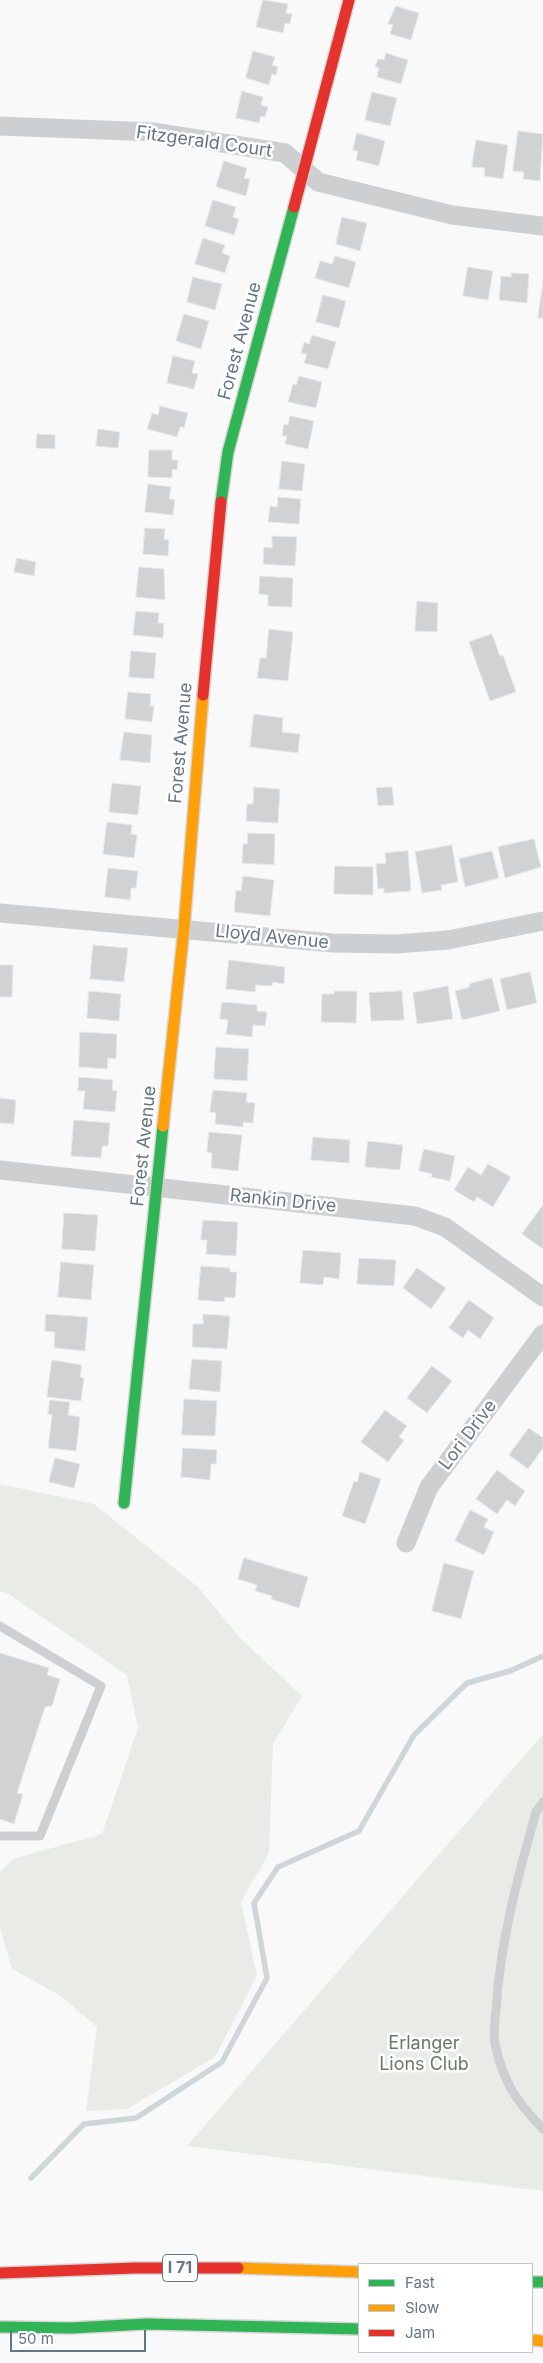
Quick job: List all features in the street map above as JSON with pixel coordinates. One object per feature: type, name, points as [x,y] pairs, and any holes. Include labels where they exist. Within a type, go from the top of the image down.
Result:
[{"type":"main road","name":"Forest Avenue","points":[[124,1503],[184,928],[199,732],[224,474],[228,452],[349,0]]},
{"type":"main road","name":"I 71","points":[[0,2273],[64,2269],[209,2267],[358,2272]]},
{"type":"main road","points":[[0,2328],[71,2328],[146,2324],[358,2330]]},
{"type":"street","name":"Fitzgerald Court","points":[[0,126],[153,132],[285,153],[318,182],[452,215],[543,226]]},
{"type":"street","name":"Lloyd Avenue","points":[[0,913],[184,928],[333,943],[396,944],[448,940],[543,921]]},
{"type":"street","name":"Rankin Drive","points":[[0,1170],[415,1216],[445,1227],[543,1297]]},
{"type":"street","name":"Lori Drive","points":[[406,1543],[429,1487],[543,1334]]},
{"type":"lane","points":[[0,1626],[101,1686],[40,1836],[0,1836]]},
{"type":"lane","points":[[543,1802],[536,1812],[515,1886],[497,1994],[494,2042],[505,2078],[512,2091],[520,2105],[543,2129]]},
{"type":"green space","points":[[0,1484],[94,1504],[198,1587],[240,1638],[302,1696],[273,1744],[269,1853],[241,1902],[257,1976],[215,2057],[127,2109],[86,2111],[97,2027],[61,1996],[12,1969],[0,1928],[0,1872],[13,1859],[102,1834],[138,1728],[127,1675],[7,1593],[0,1591]]},
{"type":"green space","name":"Erlanger Lions Club","points":[[543,1734],[543,2191],[187,2146]]},
{"type":"building","points":[[263,0],[288,4],[286,13],[292,14],[290,24],[285,23],[283,33],[256,27]]},
{"type":"building","points":[[396,6],[419,13],[411,40],[390,34],[393,25],[388,24]]},
{"type":"building","points":[[253,51],[275,57],[272,65],[278,67],[276,75],[272,74],[269,85],[246,78]]},
{"type":"building","points":[[386,53],[408,60],[401,84],[377,77],[379,68],[375,67],[378,59],[384,60]]},
{"type":"building","points":[[242,91],[263,97],[261,105],[268,107],[265,117],[261,116],[259,123],[236,118]]},
{"type":"building","points":[[372,92],[397,98],[390,126],[365,120]]},
{"type":"building","points":[[518,131],[543,134],[540,181],[523,179],[524,172],[513,171]]},
{"type":"building","points":[[357,133],[385,141],[379,166],[356,160],[358,151],[353,150]]},
{"type":"building","points":[[476,140],[508,145],[503,179],[484,176],[485,168],[472,167]]},
{"type":"building","points":[[224,161],[247,168],[244,178],[250,179],[246,196],[216,187]]},
{"type":"building","points":[[213,200],[236,207],[233,217],[239,219],[234,235],[205,226]]},
{"type":"building","points":[[342,217],[367,223],[360,251],[336,244]]},
{"type":"building","points":[[203,238],[225,245],[222,253],[230,256],[225,273],[195,264]]},
{"type":"building","points":[[335,256],[356,262],[349,288],[315,278],[320,261],[332,264]]},
{"type":"building","points":[[468,267],[493,271],[488,300],[463,296]]},
{"type":"building","points":[[511,273],[529,274],[527,303],[499,300],[501,276],[511,277]]},
{"type":"building","points":[[193,277],[222,284],[215,310],[187,302]]},
{"type":"building","points":[[543,282],[543,318],[538,318]]},
{"type":"building","points":[[323,295],[346,301],[339,328],[316,322]]},
{"type":"building","points":[[184,314],[209,321],[201,349],[176,341]]},
{"type":"building","points":[[312,335],[336,342],[328,369],[304,363],[307,354],[301,353],[304,342],[309,344]]},
{"type":"building","points":[[173,356],[195,361],[192,373],[198,374],[194,389],[167,383]]},
{"type":"building","points":[[299,376],[322,382],[316,408],[288,402],[293,384],[296,385]]},
{"type":"building","points":[[160,406],[188,413],[184,428],[180,427],[177,437],[147,429],[152,413],[158,415]]},
{"type":"building","points":[[290,416],[314,421],[308,449],[285,444],[287,436],[282,436],[284,424],[288,425]]},
{"type":"building","points":[[98,429],[120,432],[118,448],[96,446]]},
{"type":"building","points":[[37,434],[55,435],[55,449],[36,448]]},
{"type":"building","points":[[149,450],[172,450],[172,460],[178,460],[177,470],[172,469],[172,478],[148,477]]},
{"type":"building","points":[[282,461],[305,464],[302,491],[279,489]]},
{"type":"building","points":[[148,484],[171,487],[169,499],[175,500],[173,515],[145,512]]},
{"type":"building","points":[[278,497],[301,499],[299,524],[268,522],[270,506],[277,507]]},
{"type":"building","points":[[145,528],[165,529],[164,539],[169,540],[168,556],[143,554]]},
{"type":"building","points":[[272,536],[297,537],[295,566],[263,564],[264,547],[272,548]]},
{"type":"building","points":[[17,558],[36,562],[34,576],[14,572]]},
{"type":"building","points":[[139,567],[164,569],[165,600],[136,597]]},
{"type":"building","points":[[260,576],[293,578],[292,607],[268,606],[268,595],[259,594]]},
{"type":"building","points":[[417,601],[438,603],[437,632],[415,631]]},
{"type":"building","points":[[136,611],[159,613],[158,623],[164,623],[163,638],[133,635]]},
{"type":"building","points":[[269,629],[293,632],[288,681],[257,678],[260,658],[266,658]]},
{"type":"building","points":[[492,634],[500,656],[503,655],[516,692],[490,701],[469,642]]},
{"type":"building","points":[[131,651],[156,653],[154,679],[129,677]]},
{"type":"building","points":[[128,692],[151,694],[150,706],[154,706],[152,722],[125,719]]},
{"type":"building","points":[[254,714],[283,718],[282,732],[300,734],[298,753],[250,747]]},
{"type":"building","points":[[124,732],[152,735],[150,763],[120,760]]},
{"type":"building","points":[[112,783],[141,786],[138,815],[109,812]]},
{"type":"building","points":[[254,787],[280,789],[278,823],[246,821],[247,804],[253,804]]},
{"type":"building","points":[[392,787],[394,805],[378,806],[376,788]]},
{"type":"building","points":[[107,822],[132,825],[131,834],[137,835],[134,858],[103,854]]},
{"type":"building","points":[[248,833],[275,834],[274,865],[242,863],[243,844],[247,844]]},
{"type":"building","points":[[534,839],[541,867],[505,878],[498,847]]},
{"type":"building","points":[[452,845],[458,882],[441,885],[442,890],[422,893],[415,852]]},
{"type":"building","points":[[408,851],[411,891],[384,893],[384,888],[378,889],[376,864],[386,863],[385,853]]},
{"type":"building","points":[[492,851],[499,878],[465,887],[459,859]]},
{"type":"building","points":[[335,866],[373,867],[373,895],[334,894]]},
{"type":"building","points":[[108,868],[138,871],[136,888],[131,888],[130,900],[105,897]]},
{"type":"building","points":[[243,876],[274,880],[270,916],[234,912],[236,890],[241,891]]},
{"type":"building","points":[[93,945],[128,948],[124,982],[90,979]]},
{"type":"building","points":[[229,960],[285,967],[284,984],[273,982],[272,986],[256,985],[255,992],[226,989]]},
{"type":"building","points":[[0,965],[13,965],[12,997],[0,997]]},
{"type":"building","points":[[530,972],[537,1003],[507,1010],[500,979]]},
{"type":"building","points":[[492,978],[500,1011],[462,1020],[455,991],[470,987],[469,984]]},
{"type":"building","points":[[448,986],[453,1019],[417,1024],[413,993]]},
{"type":"building","points":[[89,991],[121,994],[119,1021],[87,1018]]},
{"type":"building","points":[[334,991],[357,991],[356,1023],[321,1022],[322,994],[334,994]]},
{"type":"building","points":[[402,991],[404,1020],[371,1021],[369,993]]},
{"type":"building","points":[[222,1002],[257,1005],[257,1011],[267,1012],[265,1026],[253,1025],[252,1037],[226,1034],[228,1020],[220,1019]]},
{"type":"building","points":[[80,1032],[117,1034],[116,1059],[108,1058],[107,1069],[79,1067]]},
{"type":"building","points":[[216,1047],[249,1049],[247,1081],[214,1079]]},
{"type":"building","points":[[79,1077],[113,1080],[112,1090],[117,1091],[115,1112],[83,1109],[85,1091],[78,1091]]},
{"type":"building","points":[[213,1090],[247,1093],[246,1102],[255,1103],[253,1123],[243,1122],[243,1127],[215,1124],[216,1113],[210,1112]]},
{"type":"building","points":[[0,1098],[16,1100],[14,1124],[0,1123]]},
{"type":"building","points":[[74,1120],[110,1123],[108,1146],[102,1146],[101,1158],[71,1156]]},
{"type":"building","points":[[209,1132],[242,1135],[238,1171],[211,1168],[212,1153],[207,1152]]},
{"type":"building","points":[[313,1137],[350,1140],[349,1163],[311,1160]]},
{"type":"building","points":[[368,1141],[403,1145],[400,1170],[365,1167]]},
{"type":"building","points":[[424,1149],[455,1156],[450,1181],[431,1177],[432,1174],[419,1171]]},
{"type":"building","points":[[488,1164],[511,1177],[493,1207],[477,1197],[474,1202],[454,1190],[468,1167],[481,1175]]},
{"type":"building","points":[[543,1205],[543,1249],[522,1234]]},
{"type":"building","points":[[64,1213],[98,1215],[95,1251],[62,1249]]},
{"type":"building","points":[[203,1220],[238,1222],[236,1256],[206,1254],[207,1240],[201,1240]]},
{"type":"building","points":[[303,1250],[341,1253],[339,1279],[324,1277],[323,1285],[300,1283]]},
{"type":"building","points":[[359,1258],[396,1260],[394,1286],[357,1284]]},
{"type":"building","points":[[61,1262],[94,1265],[91,1300],[58,1297]]},
{"type":"building","points":[[201,1266],[230,1268],[230,1272],[237,1272],[235,1298],[225,1297],[224,1302],[198,1300]]},
{"type":"building","points":[[417,1268],[446,1288],[431,1309],[403,1288]]},
{"type":"building","points":[[469,1300],[494,1318],[480,1339],[468,1330],[463,1338],[449,1328]]},
{"type":"building","points":[[46,1314],[88,1317],[85,1351],[54,1348],[55,1332],[45,1331]]},
{"type":"building","points":[[203,1314],[230,1316],[227,1349],[192,1347],[193,1324],[203,1324]]},
{"type":"building","points":[[192,1359],[222,1361],[220,1392],[189,1389]]},
{"type":"building","points":[[52,1360],[82,1365],[80,1377],[84,1378],[81,1401],[47,1397]]},
{"type":"building","points":[[432,1366],[452,1381],[427,1413],[407,1398]]},
{"type":"building","points":[[184,1399],[217,1401],[215,1436],[182,1435]]},
{"type":"building","points":[[50,1400],[70,1402],[68,1415],[80,1417],[76,1451],[48,1448],[52,1415],[48,1414]]},
{"type":"building","points":[[385,1410],[407,1426],[399,1437],[404,1440],[388,1462],[361,1442]]},
{"type":"building","points":[[529,1428],[543,1438],[543,1448],[528,1469],[509,1455]]},
{"type":"building","points":[[183,1448],[217,1450],[216,1464],[211,1464],[210,1480],[181,1477]]},
{"type":"building","points":[[55,1458],[80,1464],[74,1488],[49,1482]]},
{"type":"building","points":[[497,1470],[525,1491],[515,1506],[507,1500],[497,1514],[476,1499]]},
{"type":"building","points":[[360,1472],[381,1479],[365,1524],[342,1516],[354,1481],[357,1482]]},
{"type":"building","points":[[470,1510],[488,1519],[484,1527],[494,1532],[484,1555],[455,1541]]},
{"type":"building","points":[[244,1558],[308,1577],[299,1608],[271,1599],[272,1596],[255,1591],[257,1585],[238,1579]]},
{"type":"building","points":[[444,1563],[474,1571],[461,1619],[432,1611]]},
{"type":"building","points":[[0,1653],[49,1668],[47,1675],[60,1679],[52,1706],[45,1707],[17,1793],[23,1794],[14,1824],[0,1819]]},
{"type":"waterway","points":[[31,2178],[84,2124],[136,2118],[222,2062],[267,1978],[254,1903],[278,1867],[359,1831],[414,1735],[467,1683],[510,1671],[543,1656]]},
{"type":"traffic: fast","points":[[221,502],[228,452],[294,207]]},
{"type":"traffic: fast","points":[[124,1503],[163,1126]]},
{"type":"traffic: fast","points":[[533,2282],[543,2282]]},
{"type":"traffic: fast","points":[[0,2327],[71,2328],[146,2324],[358,2329]]},
{"type":"traffic: slow","points":[[163,1126],[184,928],[203,695]]},
{"type":"traffic: slow","points":[[238,2268],[358,2272]]},
{"type":"traffic: slow","points":[[533,2340],[543,2341]]},
{"type":"traffic: jam","points":[[294,207],[349,0]]},
{"type":"traffic: jam","points":[[203,695],[221,502]]},
{"type":"traffic: jam","points":[[0,2273],[135,2268],[238,2268]]}]
